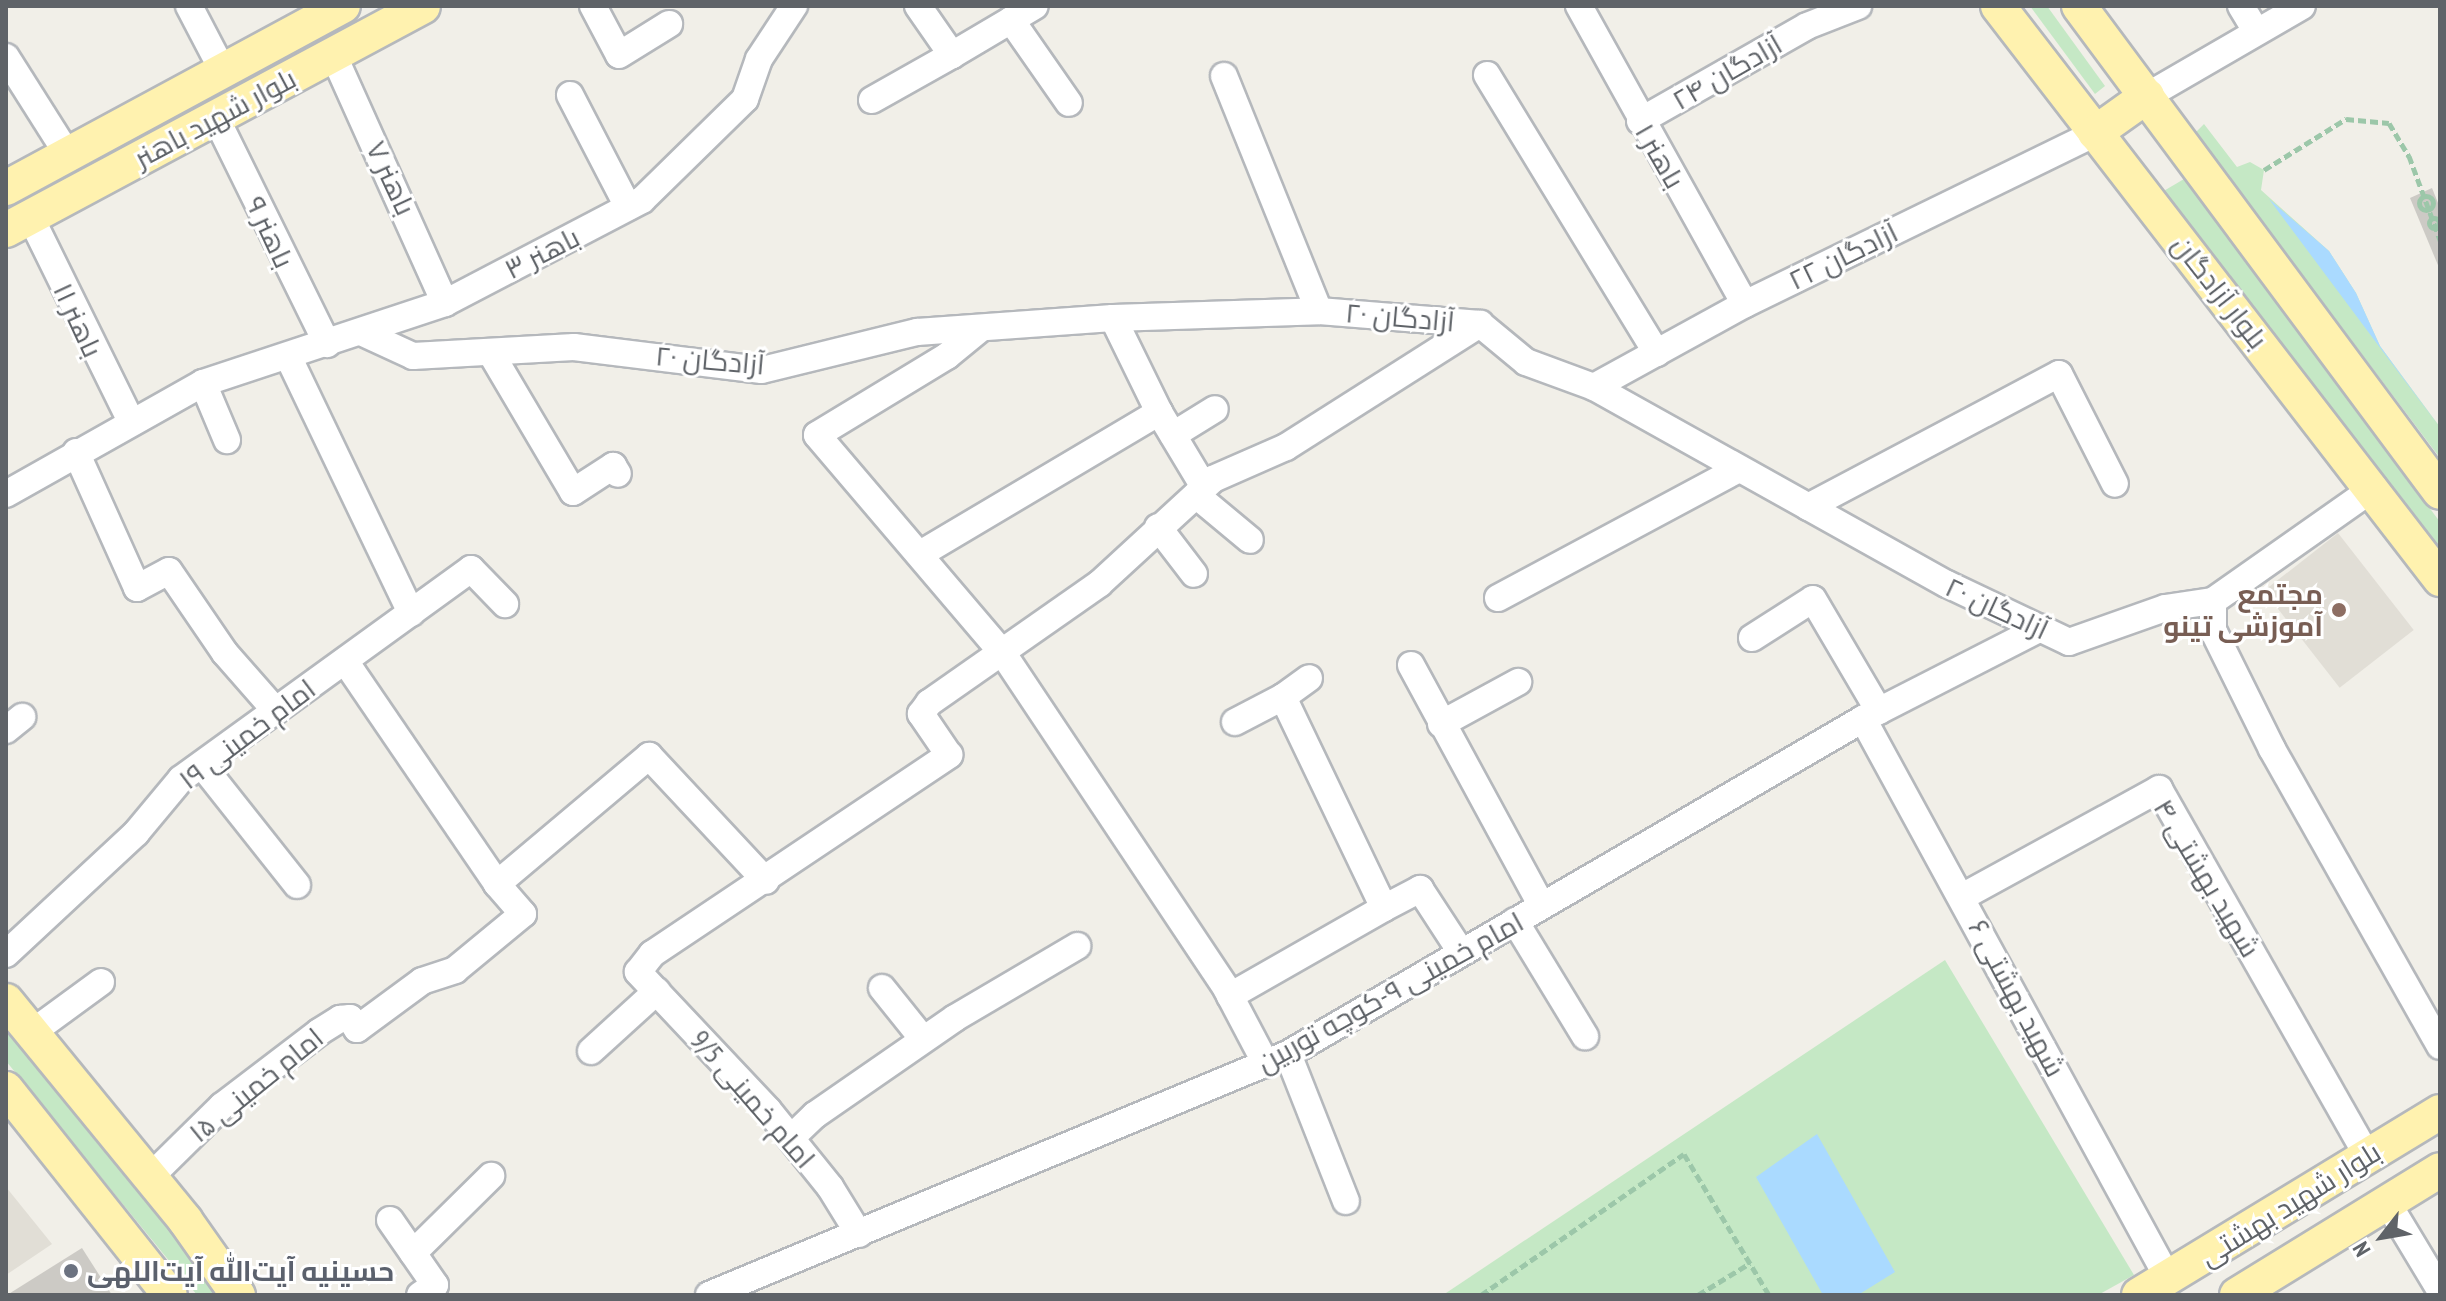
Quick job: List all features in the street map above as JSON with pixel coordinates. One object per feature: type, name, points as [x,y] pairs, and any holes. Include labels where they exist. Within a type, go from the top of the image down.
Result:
[{"type":"main road","name":"بلوار شهید باهنر","points":[[6,188],[343,6]]},
{"type":"main road","name":"بلوار شهید باهنر","points":[[18,223],[423,6]]},
{"type":"main road","name":"بلوار آزادگان","points":[[1998,6],[2374,488],[2440,579]]},
{"type":"main road","name":"بلوار آزادگان","points":[[2079,6],[2440,492]]},
{"type":"main road","points":[[2095,133],[2147,96]]},
{"type":"main road","points":[[6,1001],[34,1031],[150,1177],[238,1295]]},
{"type":"main road","points":[[6,1089],[170,1295]]},
{"type":"main road","name":"بلوار شهید بهشتی","points":[[2160,1289],[2367,1155],[2440,1112]]},
{"type":"main road","name":"بلوار شهید بهشتی","points":[[2237,1295],[2440,1170]]},
{"type":"street","points":[[189,6],[223,71]]},
{"type":"street","points":[[593,6],[619,55],[669,24]]},
{"type":"street","name":"باهنر ۳","points":[[6,494],[203,383],[363,333],[445,303],[642,200],[745,99],[759,59],[794,6]]},
{"type":"street","points":[[918,6],[952,55]]},
{"type":"street","points":[[872,100],[1035,6]]},
{"type":"street","name":"باهنر ۱","points":[[1579,6],[1640,121],[1745,304]]},
{"type":"street","name":"آزادگان ۲۴","points":[[1640,121],[1807,26],[1858,6]]},
{"type":"street","points":[[2241,6],[2256,31]]},
{"type":"street","points":[[2147,96],[2302,6]]},
{"type":"street","points":[[1011,20],[1069,103]]},
{"type":"street","name":"باهنر ۷","points":[[333,54],[445,303]]},
{"type":"street","points":[[6,57],[68,155]]},
{"type":"street","points":[[1487,75],[1657,353]]},
{"type":"street","points":[[1224,76],[1319,311]]},
{"type":"street","points":[[570,95],[628,207]]},
{"type":"street","name":"باهنر ۹","points":[[216,118],[327,344]]},
{"type":"street","name":"آزادگان ۲۲","points":[[1594,387],[1745,304],[2095,133]]},
{"type":"street","name":"باهنر ۱۱","points":[[18,223],[131,421]]},
{"type":"street","name":"آزادگان ۲۰","points":[[363,333],[413,356],[492,355],[574,347],[762,370],[917,332],[1113,318],[1319,311],[1480,324],[1526,362],[1594,387],[1737,470],[1947,584],[2069,642],[2165,608],[2213,601],[2374,488]]},
{"type":"street","points":[[1113,318],[1200,491],[1250,540]]},
{"type":"street","points":[[345,661],[497,884],[649,756],[766,881],[949,755],[921,714],[1099,584],[1200,491],[1286,447],[1480,324]]},
{"type":"street","points":[[980,329],[947,356],[817,435],[922,553],[1002,652],[1230,996],[1277,1059],[1346,1201]]},
{"type":"street","points":[[492,355],[573,492],[613,466],[618,474]]},
{"type":"street","points":[[288,356],[411,613]]},
{"type":"street","points":[[1808,507],[2059,374],[2115,484]]},
{"type":"street","points":[[203,383],[227,440]]},
{"type":"street","points":[[1173,435],[1215,409]]},
{"type":"street","points":[[922,553],[1159,412]]},
{"type":"street","points":[[76,452],[137,588],[169,571],[225,653],[276,711]]},
{"type":"street","points":[[1498,598],[1737,470]]},
{"type":"street","points":[[1158,527],[1194,574]]},
{"type":"street","name":"امام خمینی ۱۹","points":[[6,954],[136,833],[181,779],[471,569],[505,604]]},
{"type":"street","name":"شهید بهشتی ۶","points":[[1752,638],[1813,599],[2160,1289]]},
{"type":"street","points":[[2213,601],[2213,630],[2317,830],[2440,1046]]},
{"type":"street","name":"امام خمینی ۹-کوچه توربین","points":[[714,1292],[1277,1059],[1871,715],[2041,628]]},
{"type":"street","points":[[1411,665],[1542,906]]},
{"type":"street","points":[[1235,722],[1283,697],[1309,678]]},
{"type":"street","points":[[1441,724],[1518,682]]},
{"type":"street","points":[[1283,697],[1384,908]]},
{"type":"street","points":[[202,765],[297,885]]},
{"type":"street","name":"شهید بهشتی ۴","points":[[1962,897],[2159,789],[2367,1155]]},
{"type":"street","name":"امام خمینی 9/5","points":[[766,881],[652,954],[638,972],[791,1138],[859,1234]]},
{"type":"street","name":"امام خمینی ۱۵","points":[[150,1177],[222,1106],[319,1032],[340,1019],[350,1018],[357,1029],[422,981],[455,970],[523,914],[497,884]]},
{"type":"street","points":[[1230,996],[1420,889],[1461,952]]},
{"type":"street","points":[[1515,921],[1585,1036]]},
{"type":"street","points":[[791,1138],[923,1039],[1077,946]]},
{"type":"street","points":[[34,1031],[101,982]]},
{"type":"street","points":[[882,988],[923,1039]]},
{"type":"street","points":[[591,1051],[657,991]]},
{"type":"street","points":[[714,1292],[706,1287],[1115,1126]]},
{"type":"street","points":[[413,1253],[491,1176]]},
{"type":"street","points":[[2387,1202],[2440,1290]]},
{"type":"street","points":[[390,1220],[435,1285],[420,1295]]},
{"type":"path","points":[[2264,170],[2346,119],[2389,123],[2409,156],[2423,196],[2419,206],[2429,210]]},
{"type":"path","points":[[2423,196],[2432,200],[2429,210],[2431,218],[2439,221],[2434,239],[2440,241]]},
{"type":"path","points":[[1481,1295],[1684,1154],[1769,1295]]},
{"type":"path","points":[[1698,1295],[1750,1263]]},
{"type":"path","points":[[1493,1288],[1497,1295]]},
{"type":"shaded area","name":"مجتمع آموزشی تینو","points":[[2338,533],[2414,630],[2340,688],[2264,591]]},
{"type":"shaded area","points":[[6,1187],[52,1244],[6,1275]]},
{"type":"green space","points":[[2030,6],[2047,6],[2105,86],[2095,94]]},
{"type":"green space","points":[[2204,124],[2237,167],[2250,162],[2264,170],[2261,190],[2329,251],[2356,293],[2380,346],[2440,427],[2440,458],[2195,133]]},
{"type":"green space","points":[[2184,179],[2440,522],[2440,557],[2162,192]]},
{"type":"green space","points":[[1945,960],[2134,1275],[2098,1295],[1443,1295]]},
{"type":"green space","points":[[6,1023],[125,1164],[222,1295],[197,1295],[6,1061]]},
{"type":"water","points":[[2269,199],[2329,251],[2356,293],[2380,346],[2440,428]]},
{"type":"water","points":[[1817,1134],[1895,1272],[1858,1295],[1823,1295],[1756,1177]]},
{"type":"building","points":[[2432,188],[2440,208],[2440,270],[2410,198]]},
{"type":"building","name":"حسینیه آیت‌الله آیت‌اللهی","points":[[82,1248],[112,1295],[7,1295]]},
{"type":"place","name":"مجتمع آموزشی تینو","points":[[2339,610]]},
{"type":"place","name":"حسینیه آیت‌الله آیت‌اللهی","points":[[71,1271]]}]
